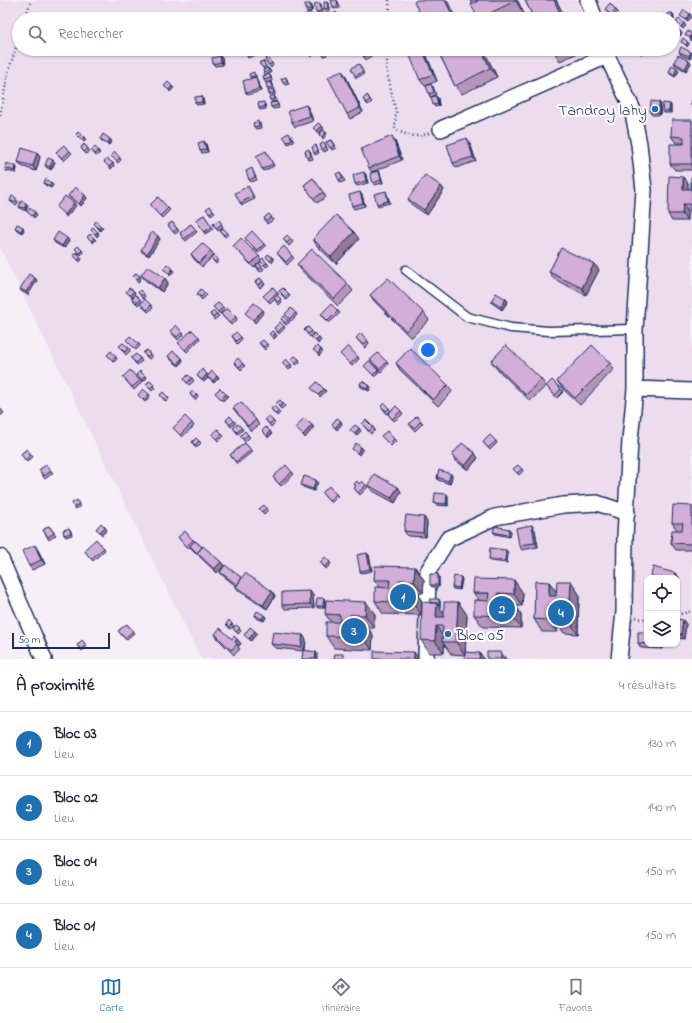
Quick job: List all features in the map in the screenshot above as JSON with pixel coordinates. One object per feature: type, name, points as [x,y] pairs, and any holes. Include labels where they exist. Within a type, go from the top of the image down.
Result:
[{"type":"street","points":[[441,129],[599,56]]},
{"type":"street","points":[[606,56],[632,108],[639,144],[644,190],[635,329],[635,390],[630,440],[624,612],[619,659]]},
{"type":"street","points":[[635,390],[692,391]]},
{"type":"street","points":[[426,659],[428,570],[448,539],[495,517],[562,505],[597,503],[627,513]]},
{"type":"street","points":[[0,557],[44,659]]},
{"type":"lane","points":[[406,270],[467,317],[511,328],[549,332],[635,329]]},
{"type":"path","points":[[27,12],[31,0]]},
{"type":"path","points":[[388,0],[389,12]]},
{"type":"path","points":[[0,115],[8,73],[13,56]]},
{"type":"path","points":[[388,56],[386,68],[396,112],[394,129],[404,134],[420,136],[441,129]]},
{"type":"path","points":[[680,614],[692,611]]},
{"type":"shaded area","points":[[0,0],[692,0],[692,659],[201,659],[0,248]]},
{"type":"building","points":[[331,0],[337,0],[338,6],[333,7]]},
{"type":"building","points":[[417,0],[445,0],[451,12],[419,12],[414,2]]},
{"type":"building","points":[[477,0],[515,0],[492,12],[475,12],[471,4],[478,1]]},
{"type":"building","points":[[525,0],[554,0],[560,12],[531,12]]},
{"type":"building","points":[[324,2],[327,2],[328,8],[324,9]]},
{"type":"building","points":[[320,3],[321,11],[316,12],[314,4]]},
{"type":"building","points":[[610,3],[616,10],[614,12],[608,12],[605,9]]},
{"type":"building","points":[[305,4],[310,4],[311,9],[305,9]]},
{"type":"building","points":[[684,10],[690,14],[686,20],[680,16]]},
{"type":"building","points":[[680,20],[684,23],[681,27],[680,26]]},
{"type":"building","points":[[688,31],[692,34],[690,38],[685,35]]},
{"type":"building","points":[[683,38],[688,42],[686,45],[681,42]]},
{"type":"building","points":[[681,47],[691,52],[689,56],[680,52]]},
{"type":"building","points":[[220,56],[221,62],[213,64],[212,58]]},
{"type":"building","points":[[410,56],[425,56],[433,74],[420,80]]},
{"type":"building","points":[[440,56],[484,56],[490,68],[455,86]]},
{"type":"building","points":[[677,56],[689,61],[685,69],[674,62]]},
{"type":"building","points":[[267,58],[272,63],[269,65],[265,60]]},
{"type":"building","points":[[263,61],[266,66],[263,68],[259,63]]},
{"type":"building","points":[[359,64],[363,72],[355,76],[351,68]]},
{"type":"building","points":[[672,65],[677,68],[674,75],[669,72]]},
{"type":"building","points":[[268,68],[269,71],[264,73],[263,70]]},
{"type":"building","points":[[342,71],[360,108],[347,114],[328,77]]},
{"type":"building","points":[[254,72],[255,76],[250,77],[249,74]]},
{"type":"building","points":[[269,74],[271,78],[264,80],[263,76]]},
{"type":"building","points":[[256,77],[259,89],[246,93],[243,81]]},
{"type":"building","points":[[286,77],[287,81],[283,83],[281,79]]},
{"type":"building","points":[[168,82],[172,86],[169,90],[164,86]]},
{"type":"building","points":[[271,82],[273,87],[267,88],[266,83]]},
{"type":"building","points":[[431,84],[434,92],[429,94],[426,86]]},
{"type":"building","points":[[273,89],[274,93],[269,94],[268,90]]},
{"type":"building","points":[[274,95],[275,99],[270,100],[269,97]]},
{"type":"building","points":[[367,95],[370,100],[366,103],[363,99]]},
{"type":"building","points":[[202,96],[202,102],[195,103],[195,97]]},
{"type":"building","points":[[436,96],[438,104],[433,105],[431,97]]},
{"type":"building","points":[[651,101],[659,102],[659,113],[650,112]]},
{"type":"building","points":[[264,102],[265,107],[259,108],[258,103]]},
{"type":"building","points":[[277,102],[278,105],[271,107],[270,103]]},
{"type":"building","points":[[663,103],[670,104],[669,111],[662,111]]},
{"type":"building","points":[[306,105],[310,116],[292,122],[288,111]]},
{"type":"building","points":[[672,120],[692,120],[692,164],[670,164],[670,144],[684,144],[684,137],[671,136]]},
{"type":"building","points":[[258,121],[259,126],[254,127],[253,123]]},
{"type":"building","points":[[318,123],[322,126],[317,131],[313,128]]},
{"type":"building","points":[[323,130],[326,132],[322,137],[319,135]]},
{"type":"building","points":[[78,132],[84,137],[82,140],[76,134]]},
{"type":"building","points":[[289,133],[292,139],[287,142],[283,136]]},
{"type":"building","points":[[103,134],[110,139],[108,143],[100,139]]},
{"type":"building","points":[[392,136],[399,156],[369,168],[361,149]]},
{"type":"building","points":[[467,138],[473,157],[453,163],[447,145]]},
{"type":"building","points":[[331,140],[334,146],[330,148],[326,142]]},
{"type":"building","points":[[204,141],[206,149],[200,151],[198,143]]},
{"type":"building","points":[[324,142],[326,147],[322,150],[320,145]]},
{"type":"building","points":[[84,144],[88,149],[84,152],[81,148]]},
{"type":"building","points":[[64,145],[70,151],[62,158],[56,152]]},
{"type":"building","points":[[316,145],[318,151],[314,153],[312,147]]},
{"type":"building","points":[[95,147],[99,151],[95,154],[91,150]]},
{"type":"building","points":[[22,148],[37,153],[33,166],[18,162]]},
{"type":"building","points":[[309,149],[311,156],[307,158],[305,151]]},
{"type":"building","points":[[266,151],[273,164],[262,169],[256,156]]},
{"type":"building","points":[[115,152],[120,158],[116,161],[111,156]]},
{"type":"building","points":[[48,158],[53,160],[50,167],[45,165]]},
{"type":"building","points":[[107,159],[113,163],[109,167],[104,162]]},
{"type":"building","points":[[6,163],[16,166],[15,171],[5,168]]},
{"type":"building","points":[[252,168],[255,177],[249,180],[246,171]]},
{"type":"building","points":[[379,171],[381,180],[373,183],[370,173]]},
{"type":"building","points":[[340,172],[343,178],[339,180],[336,174]]},
{"type":"building","points":[[364,172],[366,181],[355,184],[353,175]]},
{"type":"building","points":[[425,175],[441,186],[424,210],[408,199]]},
{"type":"building","points":[[669,176],[683,177],[683,189],[691,189],[691,177],[692,178],[692,216],[690,216],[690,204],[683,204],[682,214],[668,214]]},
{"type":"building","points":[[313,178],[323,192],[314,199],[304,185]]},
{"type":"building","points":[[46,179],[51,183],[49,186],[44,183]]},
{"type":"building","points":[[248,186],[253,196],[240,203],[235,193]]},
{"type":"building","points":[[75,187],[85,195],[79,204],[68,196]]},
{"type":"building","points":[[386,191],[388,201],[377,204],[374,194]]},
{"type":"building","points":[[360,192],[363,203],[352,206],[349,195]]},
{"type":"building","points":[[12,196],[16,198],[16,201],[10,201]]},
{"type":"building","points":[[65,196],[74,203],[65,215],[56,207]]},
{"type":"building","points":[[158,197],[168,208],[160,216],[150,205]]},
{"type":"building","points":[[21,201],[26,203],[25,208],[19,207]]},
{"type":"building","points":[[210,206],[213,210],[210,213],[206,209]]},
{"type":"building","points":[[30,208],[35,212],[32,216],[27,212]]},
{"type":"building","points":[[269,214],[272,217],[266,221],[264,218]]},
{"type":"building","points":[[204,215],[212,227],[204,232],[196,220]]},
{"type":"building","points":[[336,215],[354,232],[331,257],[313,239]]},
{"type":"building","points":[[219,220],[222,224],[216,228],[213,224]]},
{"type":"building","points":[[96,221],[101,226],[99,229],[94,224]]},
{"type":"building","points":[[172,222],[177,229],[173,232],[168,225]]},
{"type":"building","points":[[17,224],[23,227],[21,231],[15,228]]},
{"type":"building","points":[[191,224],[196,230],[184,239],[180,233]]},
{"type":"building","points":[[93,227],[98,232],[95,234],[91,230]]},
{"type":"building","points":[[223,228],[227,232],[224,235],[220,231]]},
{"type":"building","points":[[252,231],[264,244],[257,251],[245,238]]},
{"type":"building","points":[[58,232],[67,238],[62,246],[53,240]]},
{"type":"building","points":[[152,232],[158,236],[147,254],[141,250]]},
{"type":"building","points":[[90,234],[94,238],[92,241],[87,237]]},
{"type":"building","points":[[287,235],[291,239],[287,243],[283,239]]},
{"type":"building","points":[[241,238],[259,256],[251,264],[233,246]]},
{"type":"building","points":[[202,243],[211,251],[199,263],[191,254]]},
{"type":"building","points":[[78,246],[82,250],[79,253],[75,249]]},
{"type":"building","points":[[284,246],[292,256],[286,262],[277,253]]},
{"type":"building","points":[[561,248],[594,264],[582,288],[549,272]]},
{"type":"building","points":[[312,249],[348,284],[334,299],[297,264]]},
{"type":"building","points":[[76,252],[81,257],[78,260],[73,255]]},
{"type":"building","points":[[268,254],[273,258],[270,261],[266,257]]},
{"type":"building","points":[[214,255],[218,259],[215,262],[211,258]]},
{"type":"building","points":[[263,258],[267,263],[264,265],[260,261]]},
{"type":"building","points":[[259,263],[262,267],[259,269],[256,265]]},
{"type":"building","points":[[167,264],[173,269],[169,273],[163,269]]},
{"type":"building","points":[[148,266],[165,278],[158,288],[141,275]]},
{"type":"building","points":[[136,273],[140,276],[136,280],[133,277]]},
{"type":"building","points":[[29,274],[35,278],[26,292],[20,289]]},
{"type":"building","points":[[260,278],[263,282],[258,285],[255,282]]},
{"type":"building","points":[[388,278],[424,313],[406,331],[370,295]]},
{"type":"building","points":[[273,287],[277,292],[268,301],[263,296]]},
{"type":"building","points":[[129,288],[134,291],[130,295],[126,292]]},
{"type":"building","points":[[283,288],[289,294],[285,297],[279,291]]},
{"type":"building","points":[[201,289],[205,293],[201,297],[197,294]]},
{"type":"building","points":[[140,290],[144,294],[141,296],[138,292]]},
{"type":"building","points":[[496,293],[506,299],[501,307],[491,301]]},
{"type":"building","points":[[136,295],[140,299],[137,303],[132,299]]},
{"type":"building","points":[[277,295],[281,299],[278,302],[274,299]]},
{"type":"building","points":[[145,299],[151,305],[147,310],[140,304]]},
{"type":"building","points":[[218,303],[223,307],[218,312],[213,307]]},
{"type":"building","points":[[254,303],[263,310],[253,320],[245,313]]},
{"type":"building","points":[[331,304],[338,311],[328,321],[321,314]]},
{"type":"building","points":[[227,308],[236,317],[229,323],[221,314]]},
{"type":"building","points":[[291,308],[296,313],[289,319],[285,314]]},
{"type":"building","points":[[214,311],[217,314],[213,318],[210,314]]},
{"type":"building","points":[[284,316],[288,320],[285,323],[281,319]]},
{"type":"building","points":[[280,322],[284,326],[278,332],[274,328]]},
{"type":"building","points":[[176,325],[182,332],[177,337],[170,331]]},
{"type":"building","points":[[308,327],[312,331],[308,334],[304,330]]},
{"type":"building","points":[[192,330],[199,337],[185,350],[178,343]]},
{"type":"building","points":[[272,331],[275,333],[272,337],[269,334]]},
{"type":"building","points":[[236,332],[241,337],[236,341],[232,336]]},
{"type":"building","points":[[314,333],[319,338],[316,341],[311,337]]},
{"type":"building","points":[[361,333],[368,341],[363,345],[356,338]]},
{"type":"building","points":[[130,336],[139,344],[134,348],[126,340]]},
{"type":"building","points":[[263,340],[267,344],[264,347],[259,343]]},
{"type":"building","points":[[123,343],[129,348],[125,352],[119,346]]},
{"type":"building","points":[[506,345],[541,379],[526,395],[491,361]]},
{"type":"building","points":[[592,345],[610,363],[575,398],[557,381]]},
{"type":"building","points":[[317,346],[321,349],[318,354],[313,350]]},
{"type":"building","points":[[348,346],[358,357],[350,364],[340,354]]},
{"type":"building","points":[[410,348],[448,385],[433,400],[396,363]]},
{"type":"building","points":[[147,350],[150,355],[147,357],[143,353]]},
{"type":"building","points":[[111,351],[116,357],[112,360],[107,355]]},
{"type":"building","points":[[173,351],[182,358],[177,364],[168,356]]},
{"type":"building","points":[[378,353],[387,362],[380,369],[370,360]]},
{"type":"building","points":[[136,354],[140,358],[136,363],[131,358]]},
{"type":"building","points":[[295,356],[299,359],[295,363],[291,359]]},
{"type":"building","points":[[238,358],[243,364],[239,367],[234,362]]},
{"type":"building","points":[[286,359],[291,364],[287,368],[282,363]]},
{"type":"building","points":[[369,361],[378,370],[373,375],[364,366]]},
{"type":"building","points":[[202,369],[207,374],[202,380],[197,376]]},
{"type":"building","points":[[130,370],[140,381],[132,387],[123,377]]},
{"type":"building","points":[[140,371],[145,376],[142,380],[136,375]]},
{"type":"building","points":[[212,371],[217,376],[213,381],[207,377]]},
{"type":"building","points":[[188,375],[192,378],[187,383],[184,379]]},
{"type":"building","points":[[552,380],[561,389],[555,395],[546,386]]},
{"type":"building","points":[[150,381],[154,385],[150,388],[146,384]]},
{"type":"building","points":[[362,381],[369,385],[367,389],[360,384]]},
{"type":"building","points":[[317,382],[324,389],[318,395],[311,388]]},
{"type":"building","points":[[220,388],[226,394],[221,399],[215,393]]},
{"type":"building","points":[[143,389],[149,394],[143,400],[138,395]]},
{"type":"building","points":[[193,390],[197,394],[193,398],[190,394]]},
{"type":"building","points":[[163,392],[168,397],[165,400],[160,395]]},
{"type":"building","points":[[280,400],[283,403],[280,407],[276,403]]},
{"type":"building","points":[[241,402],[256,420],[248,426],[233,408]]},
{"type":"building","points":[[384,403],[389,408],[386,411],[381,406]]},
{"type":"building","points":[[274,406],[279,411],[276,414],[271,409]]},
{"type":"building","points":[[396,406],[401,411],[392,419],[388,414]]},
{"type":"building","points":[[185,416],[192,423],[180,435],[173,428]]},
{"type":"building","points":[[230,416],[234,421],[230,425],[226,420]]},
{"type":"building","points":[[269,416],[273,421],[269,424],[265,419]]},
{"type":"building","points":[[417,416],[421,421],[414,428],[409,424]]},
{"type":"building","points":[[304,418],[312,425],[303,435],[295,428]]},
{"type":"building","points":[[337,418],[341,421],[335,428],[332,424]]},
{"type":"building","points":[[366,420],[373,427],[369,431],[362,424]]},
{"type":"building","points":[[238,424],[242,428],[237,432],[233,428]]},
{"type":"building","points":[[355,425],[359,428],[355,434],[350,430]]},
{"type":"building","points":[[266,427],[270,431],[267,436],[262,431]]},
{"type":"building","points":[[218,429],[222,434],[217,439],[212,434]]},
{"type":"building","points":[[245,431],[248,435],[243,439],[240,436]]},
{"type":"building","points":[[387,431],[394,439],[389,444],[381,436]]},
{"type":"building","points":[[490,435],[496,441],[488,448],[483,442]]},
{"type":"building","points":[[196,438],[199,441],[195,445],[192,442]]},
{"type":"building","points":[[245,443],[251,450],[236,462],[230,455]]},
{"type":"building","points":[[356,443],[361,447],[357,453],[352,449]]},
{"type":"building","points":[[462,443],[475,453],[465,466],[452,455]]},
{"type":"building","points":[[27,449],[31,455],[25,460],[21,454]]},
{"type":"building","points":[[46,465],[51,471],[44,476],[39,470]]},
{"type":"building","points":[[286,465],[292,472],[279,484],[273,477]]},
{"type":"building","points":[[518,465],[522,469],[517,473],[513,469]]},
{"type":"building","points":[[439,470],[451,474],[448,481],[437,477]]},
{"type":"building","points":[[374,474],[398,487],[391,498],[368,485]]},
{"type":"building","points":[[304,476],[316,480],[313,489],[301,485]]},
{"type":"building","points":[[357,481],[359,484],[362,481],[366,485],[358,493],[354,488],[356,486],[354,484]]},
{"type":"building","points":[[329,486],[336,494],[329,501],[322,493]]},
{"type":"building","points":[[435,493],[447,494],[446,504],[434,503]]},
{"type":"building","points":[[77,500],[79,504],[74,507],[72,503]]},
{"type":"building","points":[[264,505],[266,508],[262,512],[259,509]]},
{"type":"building","points":[[673,505],[692,506],[692,544],[671,543],[672,530],[682,530],[683,523],[672,523]]},
{"type":"building","points":[[406,515],[424,517],[423,533],[404,531]]},
{"type":"building","points":[[101,523],[105,527],[100,532],[96,529]]},
{"type":"building","points":[[532,525],[535,543],[519,545],[516,528]]},
{"type":"building","points":[[49,526],[54,533],[48,537],[43,530]]},
{"type":"building","points":[[495,526],[509,529],[508,535],[493,532]]},
{"type":"building","points":[[69,528],[71,533],[64,535],[63,530]]},
{"type":"building","points":[[185,531],[193,540],[186,547],[178,537]]},
{"type":"building","points":[[96,539],[104,548],[91,559],[84,550]]},
{"type":"building","points":[[195,541],[202,547],[197,553],[190,546]]},
{"type":"building","points":[[35,545],[41,560],[29,566],[22,551]]},
{"type":"building","points":[[203,546],[221,562],[214,569],[197,553]]},
{"type":"building","points":[[490,548],[506,550],[505,561],[489,559]]},
{"type":"building","points":[[367,553],[370,569],[360,571],[357,555]]},
{"type":"building","points":[[325,557],[330,562],[325,567],[320,562]]},
{"type":"building","points":[[225,565],[242,578],[237,585],[220,572]]},
{"type":"building","points":[[375,566],[415,567],[414,581],[399,580],[399,588],[413,588],[413,603],[375,601],[375,587],[389,588],[390,580],[374,580]]},
{"type":"building","points":[[653,567],[675,573],[675,575],[651,575]]},
{"type":"building","points":[[245,573],[272,591],[263,605],[236,587]]},
{"type":"building","points":[[430,574],[438,574],[438,585],[430,585]]},
{"type":"building","points":[[454,576],[461,577],[459,588],[452,587]]},
{"type":"building","points":[[474,579],[514,580],[514,594],[498,593],[498,601],[512,601],[512,616],[474,615],[474,600],[488,601],[489,593],[473,593]]},
{"type":"building","points":[[535,581],[549,582],[549,596],[556,596],[557,581],[571,581],[569,621],[555,621],[556,605],[548,605],[548,620],[534,619]]},
{"type":"building","points":[[310,591],[310,604],[282,605],[282,592]]},
{"type":"building","points":[[317,598],[324,598],[323,606],[316,606]]},
{"type":"building","points":[[430,599],[439,599],[439,606],[437,603],[430,603]]},
{"type":"building","points":[[326,600],[366,602],[365,615],[350,615],[349,622],[364,623],[363,637],[326,636],[326,622],[340,622],[340,615],[325,614]]},
{"type":"building","points":[[422,602],[437,603],[436,617],[444,617],[444,602],[458,602],[456,642],[442,642],[443,626],[436,626],[435,641],[421,640]]},
{"type":"building","points":[[257,611],[264,615],[262,619],[255,615]]},
{"type":"building","points":[[229,620],[232,624],[229,627],[226,624]]},
{"type":"building","points":[[680,620],[683,620],[680,635]]},
{"type":"building","points":[[127,624],[133,631],[125,638],[118,631]]},
{"type":"building","points":[[236,625],[240,628],[236,632],[233,628]]},
{"type":"building","points":[[250,627],[255,631],[249,639],[244,635]]},
{"type":"building","points":[[220,628],[232,639],[234,636],[237,639],[235,642],[237,644],[231,650],[215,634]]},
{"type":"building","points":[[273,632],[303,635],[301,647],[271,644]]},
{"type":"building","points":[[638,632],[644,632],[644,644],[638,643]]},
{"type":"building","points":[[82,640],[86,645],[81,649],[77,645]]},
{"type":"building","points":[[303,650],[316,652],[315,659],[302,659]]},
{"type":"building","points":[[374,651],[414,652],[414,659],[374,659]]},
{"type":"building","points":[[465,652],[480,653],[479,659],[465,659]]},
{"type":"building","points":[[487,652],[501,652],[501,659],[487,659]]},
{"type":"building","points":[[335,654],[343,654],[343,659],[334,659]]},
{"type":"place","name":"Tandroy lahy","points":[[655,109]]},
{"type":"place","name":"Bloc 03","points":[[403,597]]},
{"type":"place","name":"Bloc 02","points":[[502,609]]},
{"type":"place","name":"Bloc 01","points":[[561,613]]},
{"type":"place","name":"Bloc 04","points":[[354,631]]},
{"type":"place","name":"Bloc 05","points":[[448,634]]}]
